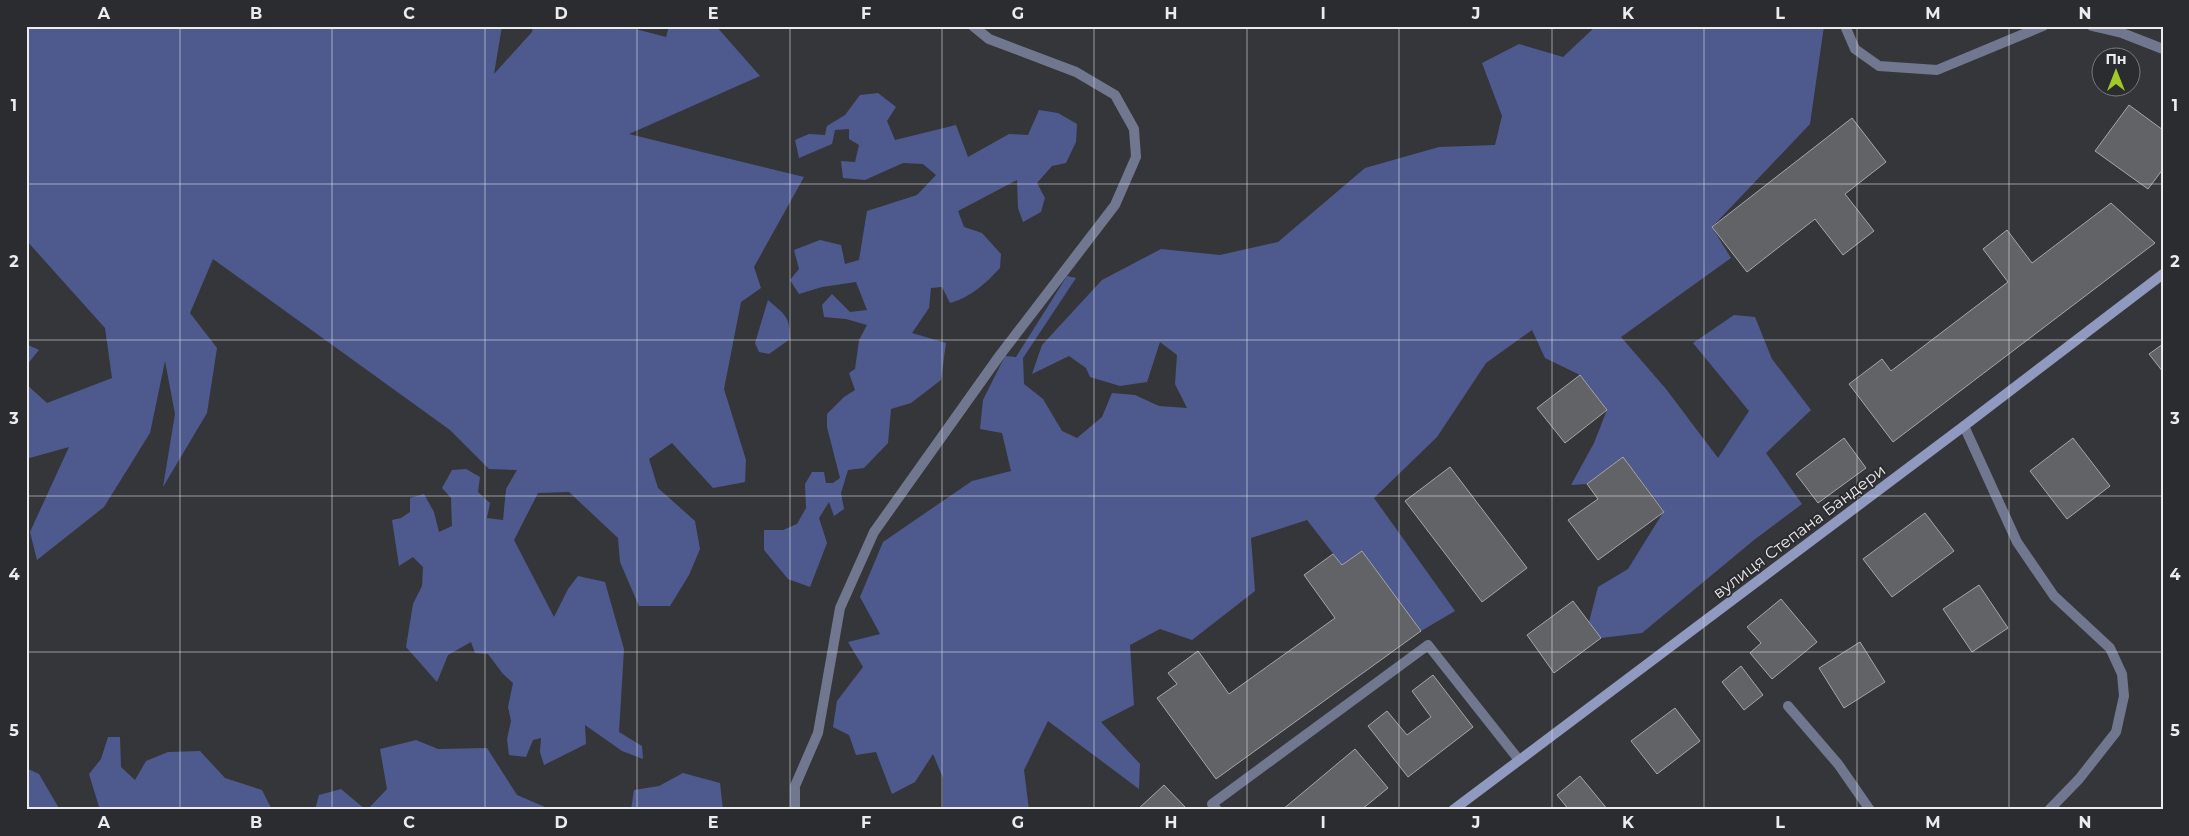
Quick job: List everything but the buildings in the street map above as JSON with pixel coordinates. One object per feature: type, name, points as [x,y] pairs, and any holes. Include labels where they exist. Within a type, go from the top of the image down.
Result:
[{"type":"main road","name":"вулиця Степана Бандери","points":[[1453,810],[2163,274]]},
{"type":"street","points":[[795,810],[795,786],[818,733],[840,608],[874,532],[1000,355],[1115,205],[1136,157],[1134,129],[1115,94],[1076,72],[989,39],[973,26]]},
{"type":"street","points":[[1845,26],[1855,50],[1879,66],[1937,70],[2043,26]]},
{"type":"street","points":[[2092,26],[2122,34],[2163,49]]},
{"type":"street","points":[[1964,426],[2017,542],[2054,596],[2110,648],[2122,674],[2124,696],[2116,732],[2079,779],[2049,810]]},
{"type":"street","points":[[1217,810],[1212,804],[1428,645],[1519,760]]},
{"type":"street","points":[[1788,706],[1838,764],[1870,810]]},
{"type":"shaded area","points":[[26,26],[502,26],[494,74],[532,32],[533,26],[624,26],[666,37],[669,26],[716,26],[760,76],[629,134],[804,177],[754,267],[761,288],[741,302],[724,389],[746,460],[745,482],[713,488],[672,443],[649,459],[658,488],[695,521],[700,549],[689,575],[670,606],[639,606],[620,562],[618,538],[569,492],[538,493],[514,540],[554,617],[568,589],[578,576],[605,582],[624,649],[619,732],[642,746],[643,759],[622,751],[585,725],[586,744],[544,765],[540,752],[541,738],[533,740],[526,757],[509,755],[507,739],[511,721],[508,707],[513,683],[503,674],[488,654],[475,653],[471,642],[448,655],[437,682],[406,647],[413,604],[422,586],[423,567],[413,557],[399,566],[392,520],[401,518],[410,512],[410,498],[424,494],[434,512],[439,532],[452,526],[451,498],[442,488],[452,470],[466,469],[480,477],[478,492],[490,503],[487,518],[503,520],[506,489],[517,470],[489,469],[450,430],[213,259],[190,313],[217,348],[207,413],[163,487],[175,414],[165,361],[150,433],[104,507],[37,560],[30,532],[69,447],[26,459],[26,384],[47,403],[112,378],[105,328],[26,240]]},
{"type":"shaded area","points":[[1596,26],[1824,26],[1810,124],[1712,227],[1731,258],[1621,337],[1666,389],[1718,458],[1749,411],[1693,343],[1734,315],[1755,317],[1772,359],[1811,410],[1766,453],[1802,504],[1754,540],[1642,633],[1601,638],[1589,622],[1598,587],[1628,569],[1664,511],[1623,457],[1587,484],[1571,485],[1594,443],[1607,410],[1580,375],[1545,358],[1532,330],[1486,363],[1437,437],[1374,498],[1455,611],[1421,631],[1362,551],[1342,565],[1307,520],[1251,538],[1255,591],[1192,640],[1160,629],[1130,645],[1134,705],[1101,722],[1140,764],[1139,789],[1048,721],[1024,770],[1029,810],[943,810],[943,778],[933,754],[915,782],[892,794],[876,752],[856,755],[849,735],[833,727],[837,701],[863,667],[848,642],[880,634],[860,597],[883,542],[972,481],[1011,471],[1002,433],[980,429],[983,400],[1005,356],[1016,357],[1067,276],[1076,278],[1023,358],[1024,384],[1043,399],[1062,431],[1077,438],[1102,417],[1112,393],[1135,395],[1159,406],[1187,408],[1175,384],[1177,355],[1160,342],[1147,382],[1120,386],[1090,377],[1086,368],[1069,356],[1032,374],[1042,345],[1102,280],[1161,249],[1220,255],[1278,242],[1365,168],[1439,147],[1495,145],[1502,116],[1482,63],[1519,44],[1563,57]]},
{"type":"shaded area","points":[[878,93],[896,107],[887,121],[895,140],[956,125],[968,157],[1009,134],[1028,135],[1039,110],[1058,113],[1077,124],[1076,142],[1066,163],[1052,166],[1037,183],[1045,198],[1041,212],[1023,222],[1018,208],[1017,180],[958,211],[964,227],[982,233],[1001,254],[1000,268],[977,289],[965,297],[950,303],[942,287],[931,288],[929,308],[912,333],[946,343],[941,380],[911,403],[891,409],[888,443],[864,468],[848,470],[841,493],[844,509],[834,516],[829,502],[819,518],[827,543],[810,587],[788,579],[764,550],[764,530],[783,530],[797,524],[806,508],[805,484],[812,472],[824,472],[826,483],[833,483],[840,478],[827,427],[827,414],[844,397],[855,390],[849,373],[855,369],[859,340],[867,325],[846,319],[824,317],[822,305],[832,294],[850,312],[867,310],[856,282],[822,287],[799,294],[790,280],[799,269],[794,250],[820,240],[841,245],[845,264],[859,260],[867,211],[917,195],[936,175],[923,164],[903,163],[865,180],[843,178],[841,161],[855,162],[859,145],[849,139],[849,129],[835,130],[832,144],[799,158],[795,140],[809,134],[825,135],[827,126],[845,115],[860,95]]},
{"type":"shaded area","points":[[768,300],[779,309],[788,321],[790,339],[769,354],[759,352],[755,343]]},
{"type":"shaded area","points":[[26,344],[39,350],[26,366]]},
{"type":"shaded area","points":[[108,737],[120,737],[121,767],[135,780],[146,761],[168,752],[200,751],[225,778],[262,790],[272,810],[100,810],[89,774],[101,759]]},
{"type":"shaded area","points":[[416,740],[438,749],[487,748],[517,795],[552,810],[367,810],[387,789],[380,749]]},
{"type":"shaded area","points":[[26,768],[39,774],[60,810],[26,810]]},
{"type":"shaded area","points":[[683,773],[720,783],[723,810],[631,810],[634,790],[659,786]]},
{"type":"shaded area","points":[[341,789],[366,810],[315,810],[319,795]]}]
